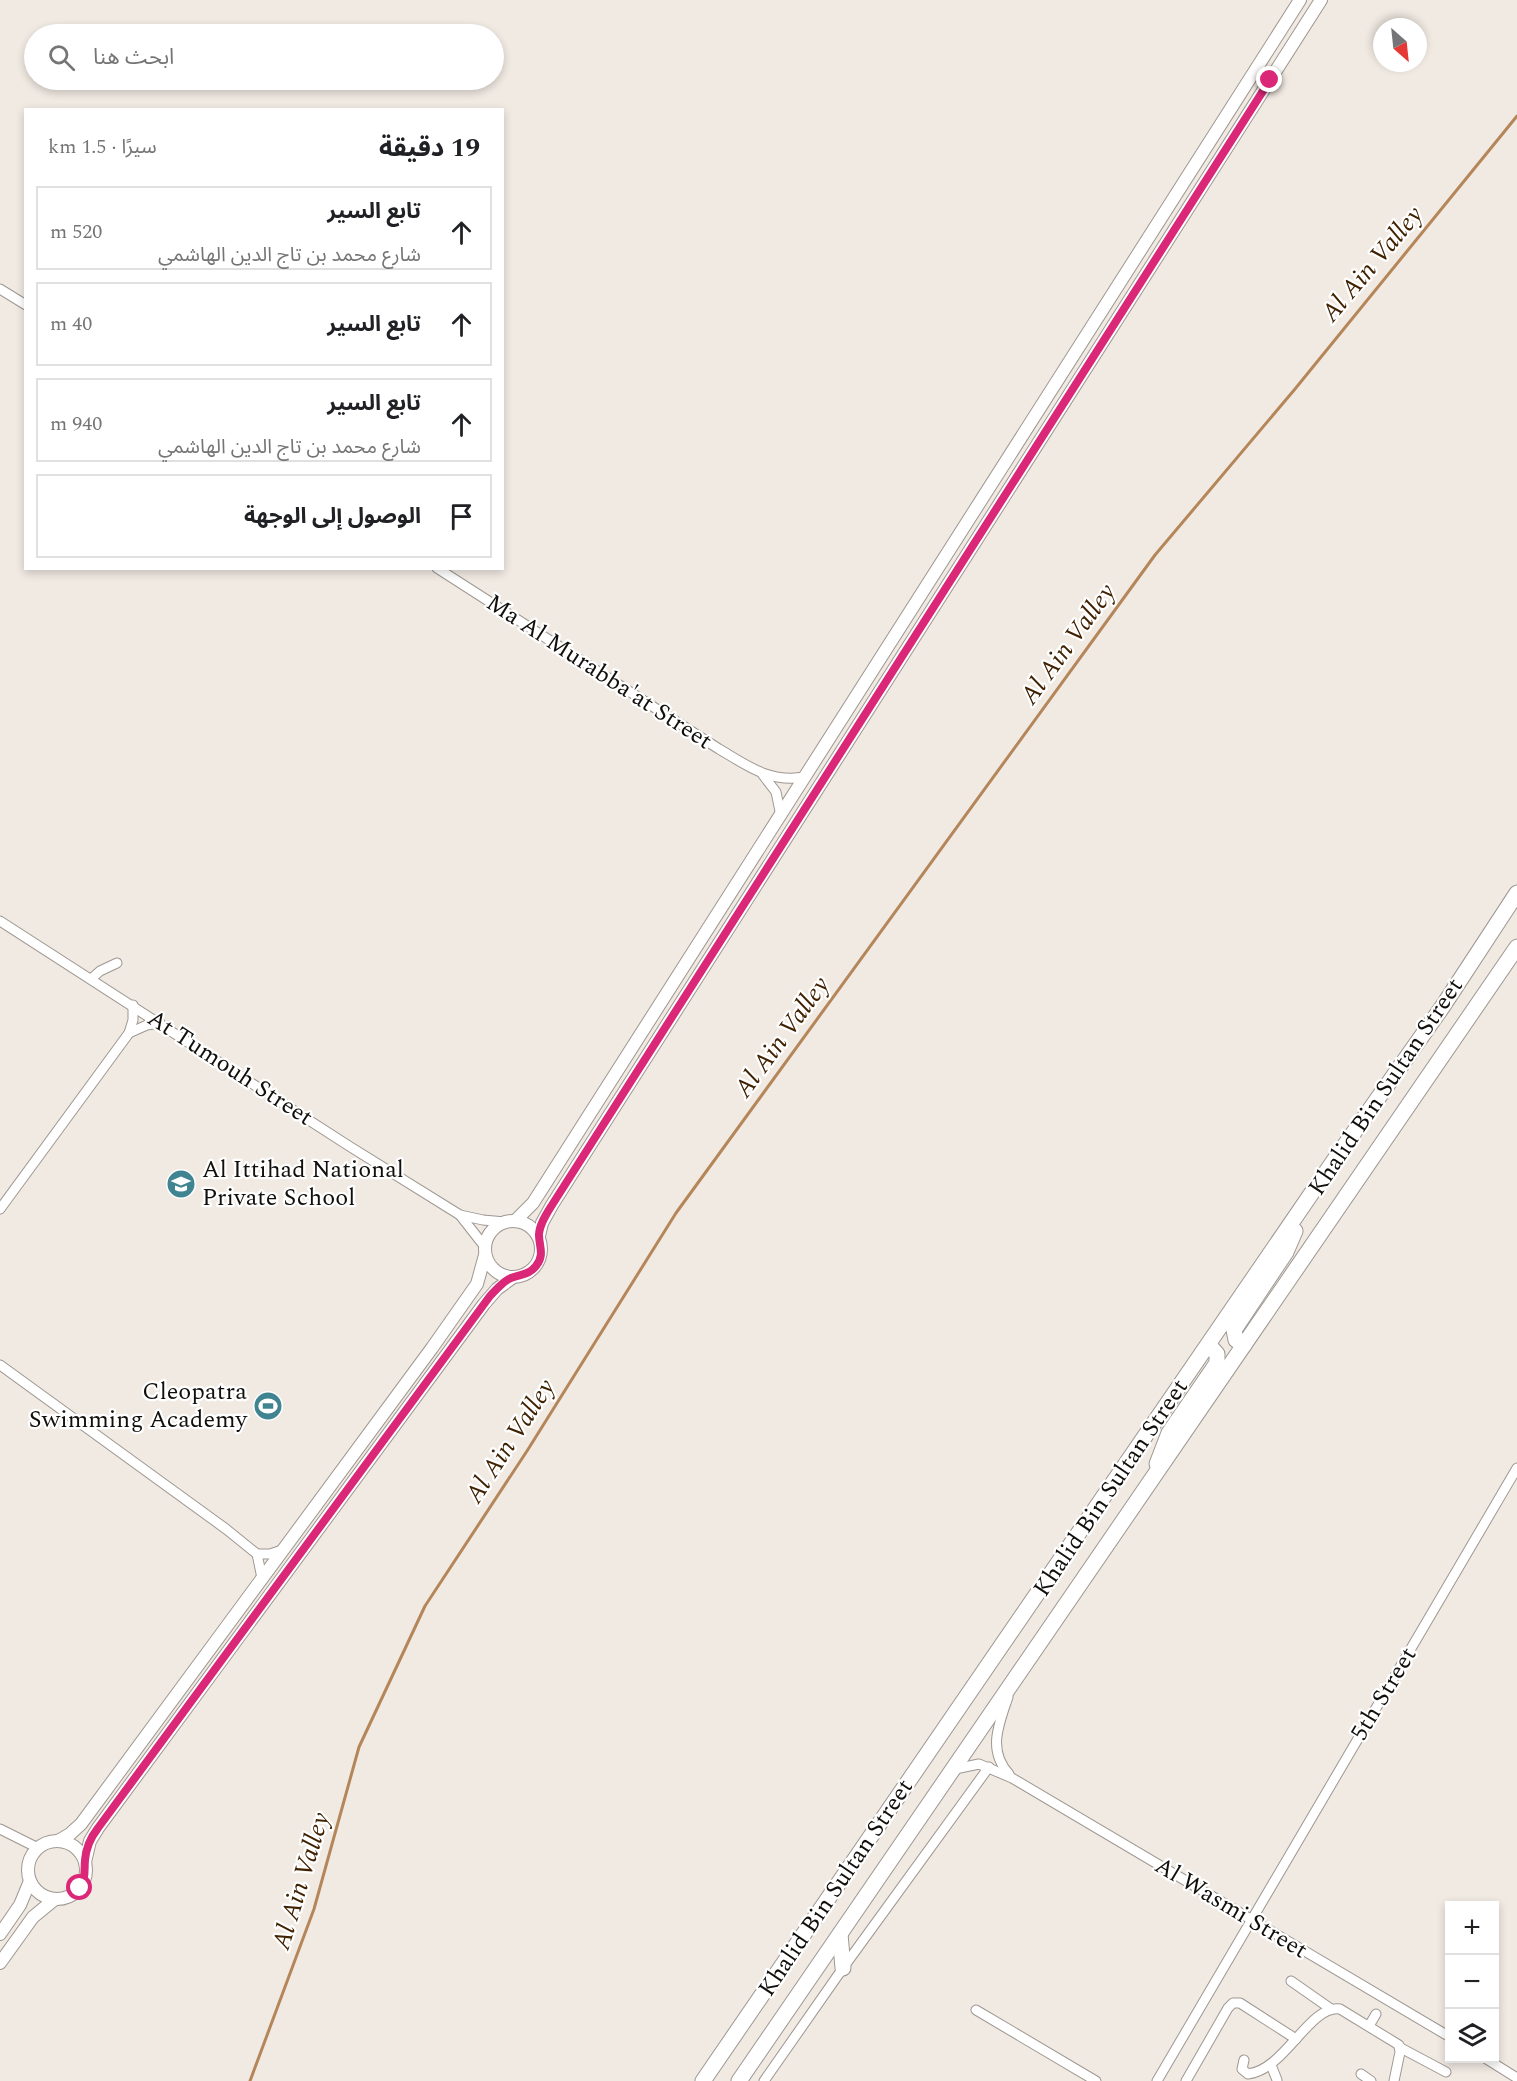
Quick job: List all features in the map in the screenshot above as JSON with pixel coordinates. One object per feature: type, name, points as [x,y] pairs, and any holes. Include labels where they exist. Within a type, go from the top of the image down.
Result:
[{"type":"main road","name":"Khalid Bin Sultan Street","points":[[704,2081],[1443,1006],[1517,893]]},
{"type":"main road","name":"Khalid Bin Sultan Street","points":[[739,2081],[1517,947]]},
{"type":"main road","points":[[1244,1346],[1236,1340],[1234,1330],[1286,1252],[1295,1233],[1299,1214]]},
{"type":"main road","points":[[1154,1479],[1160,1455],[1169,1434],[1216,1363],[1217,1354],[1209,1345]]},
{"type":"main road","points":[[840,1934],[843,1968]]},
{"type":"street","points":[[0,1934],[20,1905],[30,1881],[28,1867],[33,1853],[44,1844],[58,1841],[70,1834],[81,1824],[472,1292],[482,1275],[485,1251],[491,1231],[510,1221],[533,1203],[1300,0]]},
{"type":"street","points":[[539,1236],[542,1223],[552,1205],[1321,0]]},
{"type":"street","points":[[1218,161],[1226,139],[1249,100],[1245,96],[1235,100]]},
{"type":"street","points":[[0,289],[24,304]]},
{"type":"street","name":"Ma Al Murabba'at Street","points":[[440,570],[719,749],[761,773],[787,778],[805,777]]},
{"type":"street","name":"Ma Al Murabba'at Street","points":[[761,773],[776,792],[781,816]]},
{"type":"street","name":"At Tumouh Street","points":[[0,921],[460,1215],[485,1251]]},
{"type":"street","points":[[91,979],[100,970],[117,963]]},
{"type":"street","points":[[0,1209],[129,1033],[133,1020],[133,1005]]},
{"type":"street","points":[[129,1033],[147,1025],[160,1023]]},
{"type":"street","name":"At Tumouh Street","points":[[460,1215],[510,1221]]},
{"type":"street","points":[[0,1963],[33,1917],[56,1899],[69,1896],[80,1888],[85,1875],[85,1862],[90,1841],[98,1828],[490,1296],[512,1278],[525,1275],[535,1268],[542,1249],[539,1236],[532,1227],[510,1221]]},
{"type":"street","points":[[485,1251],[488,1262],[498,1273],[512,1278]]},
{"type":"street","points":[[0,1365],[226,1529],[256,1554],[262,1578]]},
{"type":"street","name":"5th Street","points":[[1157,2081],[1517,1468]]},
{"type":"street","points":[[256,1554],[270,1554],[282,1550]]},
{"type":"street","name":"Al Wasmi Street","points":[[1012,1778],[1000,1764],[996,1753],[998,1730],[1013,1681]]},
{"type":"street","name":"Al Wasmi Street","points":[[952,1770],[979,1764],[1012,1778],[1252,1921],[1380,2006],[1445,2035]]},
{"type":"street","points":[[764,2081],[989,1767]]},
{"type":"street","points":[[0,1829],[38,1848]]},
{"type":"street","points":[[58,1841],[72,1845],[85,1862]]},
{"type":"street","points":[[30,1881],[43,1896],[56,1899]]},
{"type":"street","points":[[1291,1981],[1331,2009]]},
{"type":"street","points":[[1186,2081],[1233,2003],[1240,2003],[1296,2039]]},
{"type":"street","points":[[1369,2026],[1380,2006]]},
{"type":"street","points":[[1244,2060],[1242,2069],[1248,2074],[1259,2072],[1271,2065],[1322,2013],[1331,2009],[1340,2009],[1399,2047],[1446,2072]]},
{"type":"street","points":[[976,2010],[1096,2081]]},
{"type":"street","points":[[1394,2081],[1399,2047]]},
{"type":"street","points":[[1493,2063],[1517,2078]]},
{"type":"street","points":[[1271,2065],[1279,2081]]},
{"type":"street","points":[[1361,2074],[1371,2081]]},
{"type":"waterway","name":"Al Ain Valley","points":[[250,2081],[314,1909],[359,1747],[425,1606],[527,1451],[676,1213],[1155,555],[1295,389],[1517,116]]},
{"type":"place","name":"Al Ittihad National Private School","points":[[181,1184]]},
{"type":"place","name":"Cleopatra Swimming Academy","points":[[268,1406]]},
{"type":"route","points":[[80,1888],[85,1875],[88,1847],[98,1828],[490,1296],[512,1278],[530,1272],[539,1262],[542,1249],[540,1230],[552,1205],[1270,80]]}]
